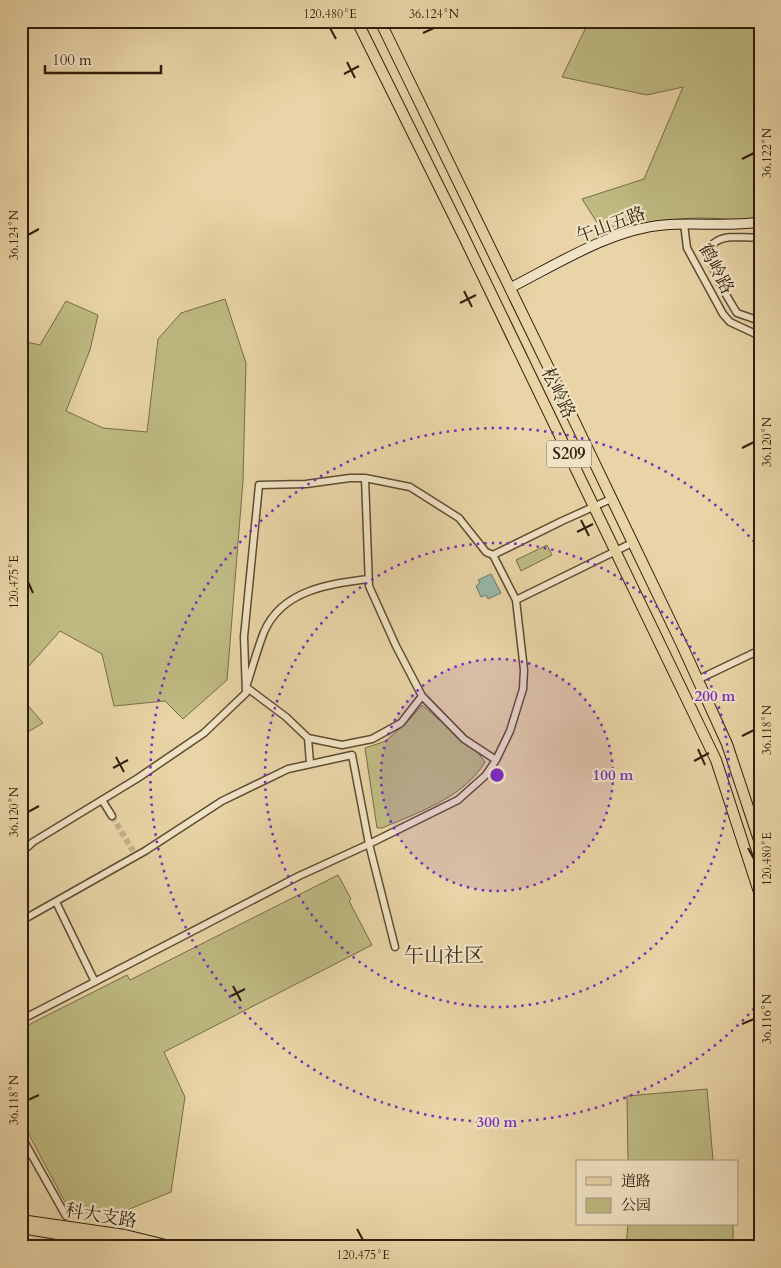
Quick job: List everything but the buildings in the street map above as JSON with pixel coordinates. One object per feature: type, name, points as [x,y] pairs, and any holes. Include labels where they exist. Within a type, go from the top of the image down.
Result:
[{"type":"main road","name":"松岭路","points":[[356,21],[595,506],[716,760],[760,895]]},
{"type":"main road","name":"松岭路","points":[[380,21],[698,680],[727,744],[760,843]]},
{"type":"main road","name":"科大支路","points":[[21,1220],[125,1235],[174,1247]]},
{"type":"main road","name":"科大支路","points":[[21,1228],[137,1247]]},
{"type":"street","name":"午山五路","points":[[510,288],[608,240],[635,230],[664,225],[760,222]]},
{"type":"street","name":"鹤岭路","points":[[684,224],[687,248],[723,314],[730,322],[760,336]]},
{"type":"street","points":[[760,237],[730,238],[717,241],[712,246],[710,255],[715,272],[737,313],[760,321]]},
{"type":"street","points":[[21,853],[33,842],[102,800],[204,733],[246,693],[244,637],[260,485],[306,484],[350,478],[365,478],[410,487],[459,518],[486,552],[493,555],[516,600],[524,670],[523,689],[510,731],[496,760],[486,775],[458,800],[291,880],[21,1020]]},
{"type":"street","points":[[365,478],[369,586],[396,646],[422,696],[464,739],[496,760]]},
{"type":"street","points":[[493,555],[611,499]]},
{"type":"street","points":[[516,600],[632,543]]},
{"type":"street","points":[[246,687],[264,631],[276,614],[296,596],[330,584],[368,579]]},
{"type":"street","points":[[698,680],[760,650]]},
{"type":"street","points":[[246,687],[286,717],[308,738],[342,745],[372,739],[401,723],[422,696]]},
{"type":"street","points":[[308,738],[310,763]]},
{"type":"street","points":[[21,921],[56,902],[222,800],[288,769],[352,755],[369,844],[395,947]]},
{"type":"street","points":[[102,800],[112,816]]},
{"type":"street","points":[[56,902],[95,982]]},
{"type":"street","points":[[21,1136],[66,1216]]},
{"type":"green space","points":[[589,21],[760,21],[760,218],[744,220],[677,219],[605,235],[582,199],[644,179],[683,87],[647,95],[562,77]]},
{"type":"green space","points":[[225,299],[246,363],[243,481],[227,680],[183,719],[165,701],[114,706],[102,654],[60,631],[28,667],[25,702],[43,723],[21,736],[21,341],[40,345],[66,301],[98,315],[90,350],[66,411],[103,428],[147,432],[158,339],[181,313]]},
{"type":"green space","points":[[547,545],[552,555],[521,571],[516,560]]},
{"type":"green space","points":[[422,705],[480,755],[485,762],[476,775],[465,785],[439,802],[411,816],[382,828],[377,828],[365,748],[386,741]]},
{"type":"green space","points":[[338,875],[372,945],[164,1052],[185,1097],[171,1192],[115,1215],[79,1211],[72,1215],[21,1120],[21,1034],[30,1024],[127,975],[130,980]]},
{"type":"green space","points":[[707,1089],[713,1160],[628,1160],[627,1096]]},
{"type":"green space","points":[[628,1226],[733,1226],[733,1247],[626,1247]]},
{"type":"shaded area","points":[[491,574],[501,593],[488,599],[486,595],[481,597],[476,586],[480,583],[478,580]]},
{"type":"tunnel","points":[[112,816],[133,851]]},
{"type":"district","name":"午山社区","points":[[444,955]]}]
